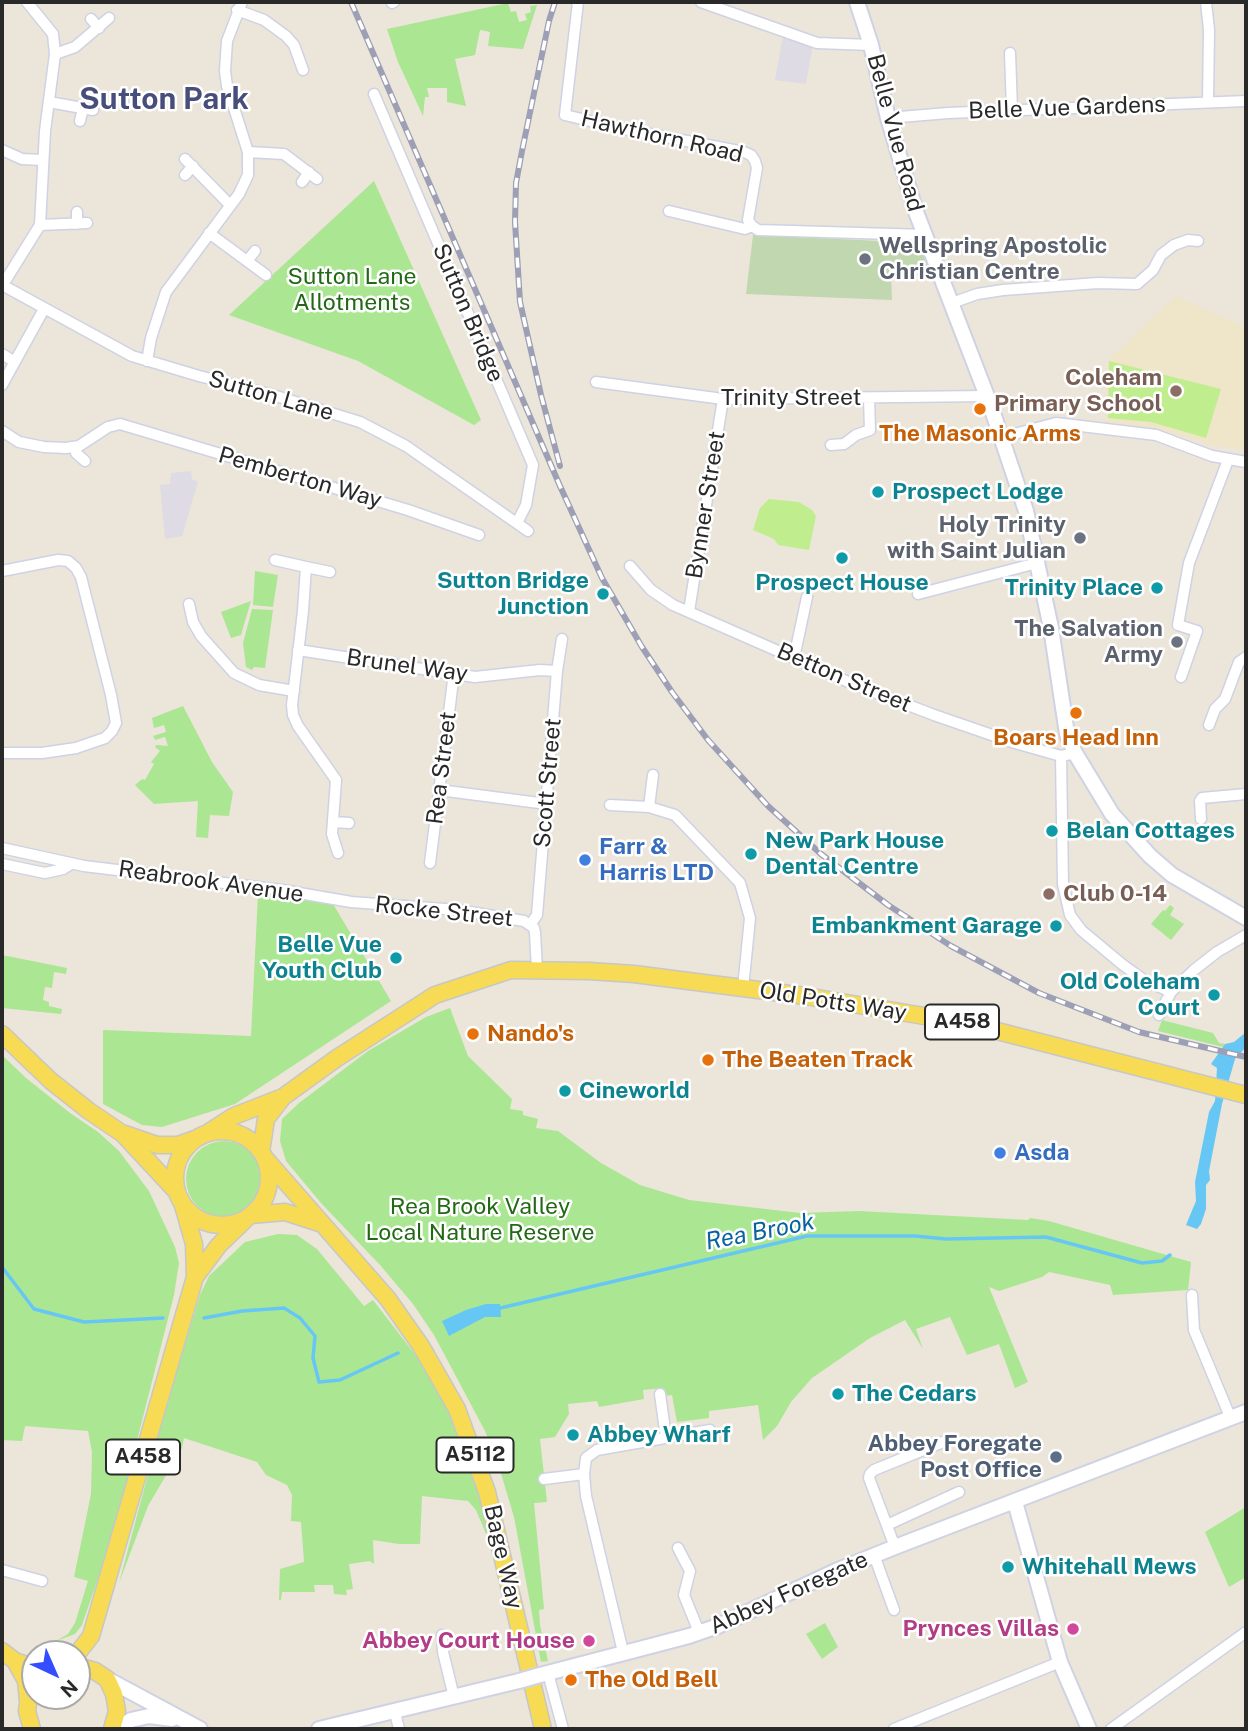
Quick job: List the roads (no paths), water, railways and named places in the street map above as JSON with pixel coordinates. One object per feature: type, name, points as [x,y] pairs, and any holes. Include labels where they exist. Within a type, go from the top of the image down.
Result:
[{"type":"main road","name":"Old Potts Way","points":[[202,1136],[234,1115],[283,1097],[337,1058],[435,995],[468,982],[512,970],[634,974],[804,996],[966,1023],[1242,1094]]},
{"type":"main road","points":[[2,1034],[51,1081],[123,1134],[192,1214],[212,1223],[233,1223],[249,1216]]},
{"type":"main road","name":"Old Potts Way","points":[[263,1154],[266,1119],[283,1097]]},
{"type":"main road","points":[[123,1134],[157,1145],[178,1145],[222,1131],[240,1134],[263,1154]]},
{"type":"main road","name":"A458","points":[[88,1640],[195,1277],[194,1244],[175,1174],[184,1151],[202,1136]]},
{"type":"main road","name":"A458","points":[[195,1277],[219,1245],[264,1200],[269,1176],[263,1154]]},
{"type":"main road","name":"Bage Way","points":[[263,1154],[295,1190],[319,1223],[388,1299],[421,1346],[457,1409],[487,1492],[543,1729]]},
{"type":"main road","name":"Bage Way","points":[[249,1216],[285,1212],[319,1223]]},
{"type":"main road","name":"A458","points":[[91,1636],[93,1654],[114,1695],[117,1711],[114,1729]]},
{"type":"main road","points":[[2,1651],[21,1663]]},
{"type":"main road","points":[[15,1661],[21,1672]]},
{"type":"main road","points":[[91,1672],[103,1677]]},
{"type":"main road","points":[[24,1729],[27,1710]]},
{"type":"street","points":[[2,285],[40,225],[42,160],[55,54],[53,34],[27,2]]},
{"type":"street","name":"Hawthorn Road","points":[[578,2],[565,115],[751,155],[757,167],[748,213],[752,226]]},
{"type":"street","points":[[701,2],[817,43],[871,45]]},
{"type":"street","name":"Belle Vue Road","points":[[857,2],[916,212],[1003,437],[1026,511],[1051,628],[1067,734],[1066,758],[1092,783],[1120,825],[1172,876],[1246,918]]},
{"type":"street","points":[[1206,2],[1209,30],[1208,102]]},
{"type":"street","points":[[147,361],[153,329],[166,292],[245,184],[248,175],[247,152],[225,71],[227,41],[240,6],[276,28],[294,45],[304,57],[303,70]]},
{"type":"street","points":[[90,19],[99,28]]},
{"type":"street","points":[[55,54],[75,47],[109,19]]},
{"type":"street","points":[[1010,52],[1012,110]]},
{"type":"street","name":"Sutton Bridge","points":[[374,94],[374,108],[533,465],[526,505],[517,523]]},
{"type":"street","name":"Belle Vue Gardens","points":[[888,118],[1012,110],[1246,101]]},
{"type":"street","points":[[49,102],[88,109],[80,121]]},
{"type":"street","points":[[2,150],[22,159],[42,160]]},
{"type":"street","points":[[247,152],[284,153],[313,176],[302,181]]},
{"type":"street","points":[[185,176],[189,163],[230,205]]},
{"type":"street","points":[[669,211],[745,229],[752,226],[758,230],[926,235]]},
{"type":"street","points":[[40,225],[82,223],[77,212]]},
{"type":"street","points":[[209,233],[265,275]]},
{"type":"street","points":[[952,303],[990,292],[1098,283],[1137,284],[1153,270],[1161,255],[1174,245],[1188,240],[1198,241]]},
{"type":"street","points":[[247,261],[255,251]]},
{"type":"street","name":"Sutton Lane","points":[[2,285],[113,347],[147,361],[274,395],[360,422],[406,446],[528,531]]},
{"type":"street","points":[[2,385],[44,309]]},
{"type":"street","points":[[2,354],[15,362]]},
{"type":"street","name":"Trinity Street","points":[[596,382],[723,399],[987,396]]},
{"type":"street","points":[[831,445],[844,444],[856,435],[870,430],[869,398]]},
{"type":"street","name":"Bynner Street","points":[[689,611],[723,399]]},
{"type":"street","points":[[1003,437],[1056,423],[1156,435],[1212,456],[1246,462]]},
{"type":"street","name":"Pemberton Way","points":[[75,447],[94,438],[108,427],[120,424],[408,510],[479,535]]},
{"type":"street","points":[[2,431],[19,442],[44,447],[75,447],[76,453],[86,461]]},
{"type":"street","points":[[1181,677],[1197,631],[1178,625],[1189,564],[1228,460]]},
{"type":"street","points":[[2,571],[58,560],[68,561],[76,568],[81,577],[116,723],[105,738],[76,748],[42,753],[2,753]]},
{"type":"street","points":[[275,560],[330,572]]},
{"type":"street","points":[[918,594],[1037,563]]},
{"type":"street","name":"Betton Street","points":[[630,566],[650,590],[673,605],[921,710],[1066,758]]},
{"type":"street","points":[[306,567],[293,715],[336,780],[332,834],[338,853]]},
{"type":"street","points":[[794,658],[807,597]]},
{"type":"street","points":[[189,604],[193,622],[201,636],[234,673],[259,685],[294,691]]},
{"type":"street","name":"Scott Street","points":[[530,925],[537,915],[562,639]]},
{"type":"street","name":"Brunel Way","points":[[299,650],[475,677],[540,670],[557,671]]},
{"type":"street","points":[[1209,725],[1215,709],[1225,699],[1239,662],[1246,657]]},
{"type":"street","name":"Rea Street","points":[[430,863],[454,673]]},
{"type":"street","points":[[1066,758],[1063,884],[1070,915],[1081,930],[1113,958],[1144,980],[1171,992]]},
{"type":"street","points":[[649,807],[653,775]]},
{"type":"street","points":[[439,790],[547,804]]},
{"type":"street","points":[[1201,819],[1202,798],[1246,794]]},
{"type":"street","points":[[610,805],[649,807],[675,815],[740,883],[750,918],[743,988]]},
{"type":"street","points":[[334,822],[349,823]]},
{"type":"street","name":"Reabrook Avenue","points":[[2,848],[71,864],[282,890],[351,902]]},
{"type":"street","name":"Reabrook Avenue","points":[[2,864],[45,873],[63,869],[71,864]]},
{"type":"street","name":"Rocke Street","points":[[351,902],[458,910],[524,921],[535,933],[537,970]]},
{"type":"street","points":[[1159,1015],[1171,992],[1194,970],[1246,935]]},
{"type":"street","points":[[1192,1295],[1194,1330],[1231,1419]]},
{"type":"street","points":[[660,1394],[666,1437]]},
{"type":"street","name":"Abbey Foregate","points":[[319,1729],[519,1681],[699,1632],[746,1614],[874,1555],[1246,1412]]},
{"type":"street","points":[[623,1652],[586,1496],[586,1458],[597,1450],[710,1430]]},
{"type":"street","points":[[895,1547],[869,1478],[870,1474],[948,1440]]},
{"type":"street","points":[[544,1479],[584,1474]]},
{"type":"street","points":[[887,1525],[960,1492]]},
{"type":"street","points":[[1015,1502],[1060,1662],[1089,1729]]},
{"type":"street","points":[[678,1548],[690,1571],[684,1595],[699,1632]]},
{"type":"street","points":[[874,1555],[894,1609]]},
{"type":"street","points":[[2,1570],[42,1581]]},
{"type":"street","points":[[1111,1729],[1246,1632]]},
{"type":"street","points":[[442,1636],[443,1652],[454,1697]]},
{"type":"street","points":[[894,1729],[1060,1662]]},
{"type":"street","points":[[544,1674],[564,1729]]},
{"type":"street","points":[[103,1677],[200,1729]]},
{"type":"street","points":[[394,1712],[399,1729]]},
{"type":"street","points":[[114,1729],[131,1720],[149,1716],[184,1721]]},
{"type":"water","points":[[1246,1032],[1246,1047],[1235,1059],[1222,1104],[1209,1171],[1210,1180],[1206,1185],[1206,1209],[1197,1229],[1186,1225],[1196,1201],[1195,1182],[1209,1112],[1215,1101],[1217,1068],[1211,1064],[1225,1044],[1234,1042]]},
{"type":"water","points":[[486,1304],[500,1304],[501,1317],[485,1317],[449,1336],[442,1321]]},
{"type":"waterway","name":"Rea Brook","points":[[496,1309],[807,1236],[915,1236],[946,1239],[1046,1237],[1142,1263],[1162,1261],[1170,1255]]},
{"type":"waterway","name":"Rea Brook","points":[[2,1267],[34,1309],[84,1322],[163,1318]]},
{"type":"waterway","name":"Rea Brook","points":[[204,1318],[242,1311],[284,1308],[300,1318],[315,1336],[313,1358],[319,1382],[340,1380],[398,1353]]},
{"type":"railway","points":[[351,2],[602,578],[642,647],[708,740],[768,806],[821,854],[888,905],[951,946],[1039,993],[1139,1032],[1246,1057]]},
{"type":"railway","points":[[555,2],[516,183],[515,222],[520,302],[560,466]]},
{"type":"place","name":"Wellspring Apostolic Christian Centre","points":[[865,259]]},
{"type":"place","name":"Coleham Primary School","points":[[1176,391]]},
{"type":"place","name":"The Masonic Arms","points":[[980,409]]},
{"type":"place","name":"Prospect Lodge","points":[[878,492]]},
{"type":"place","name":"Holy Trinity with Saint Julian","points":[[1080,538]]},
{"type":"place","name":"Prospect House","points":[[842,558]]},
{"type":"place","name":"Trinity Place","points":[[1157,588]]},
{"type":"place","name":"Sutton Bridge Junction","points":[[603,594]]},
{"type":"place","name":"The Salvation Army","points":[[1177,642]]},
{"type":"place","name":"Boars Head Inn","points":[[1076,713]]},
{"type":"place","name":"Belan Cottages","points":[[1052,831]]},
{"type":"place","name":"New Park House Dental Centre","points":[[751,854]]},
{"type":"place","name":"Farr & Harris LTD","points":[[585,860]]},
{"type":"place","name":"Club 0-14","points":[[1049,894]]},
{"type":"place","name":"Embankment Garage","points":[[1056,926]]},
{"type":"place","name":"Belle Vue Youth Club","points":[[396,958]]},
{"type":"place","name":"Old Coleham Court","points":[[1214,995]]},
{"type":"place","name":"Nando's","points":[[473,1034]]},
{"type":"place","name":"The Beaten Track","points":[[708,1060]]},
{"type":"place","name":"Cineworld","points":[[565,1091]]},
{"type":"place","name":"Asda","points":[[1000,1153]]},
{"type":"place","name":"The Cedars","points":[[838,1394]]},
{"type":"place","name":"Abbey Wharf","points":[[573,1435]]},
{"type":"place","name":"Abbey Foregate Post Office","points":[[1056,1457]]},
{"type":"place","name":"Whitehall Mews","points":[[1008,1567]]},
{"type":"place","name":"Prynces Villas","points":[[1073,1629]]},
{"type":"place","name":"Abbey Court House","points":[[589,1641]]},
{"type":"place","name":"The Old Bell","points":[[571,1680]]},
{"type":"district","name":"Sutton Park","points":[[164,100]]},
{"type":"park label","name":"Sutton Lane Allotments","points":[[352,290]]},
{"type":"park label","name":"Rea Brook Valley Local Nature Reserve","points":[[480,1220]]}]
